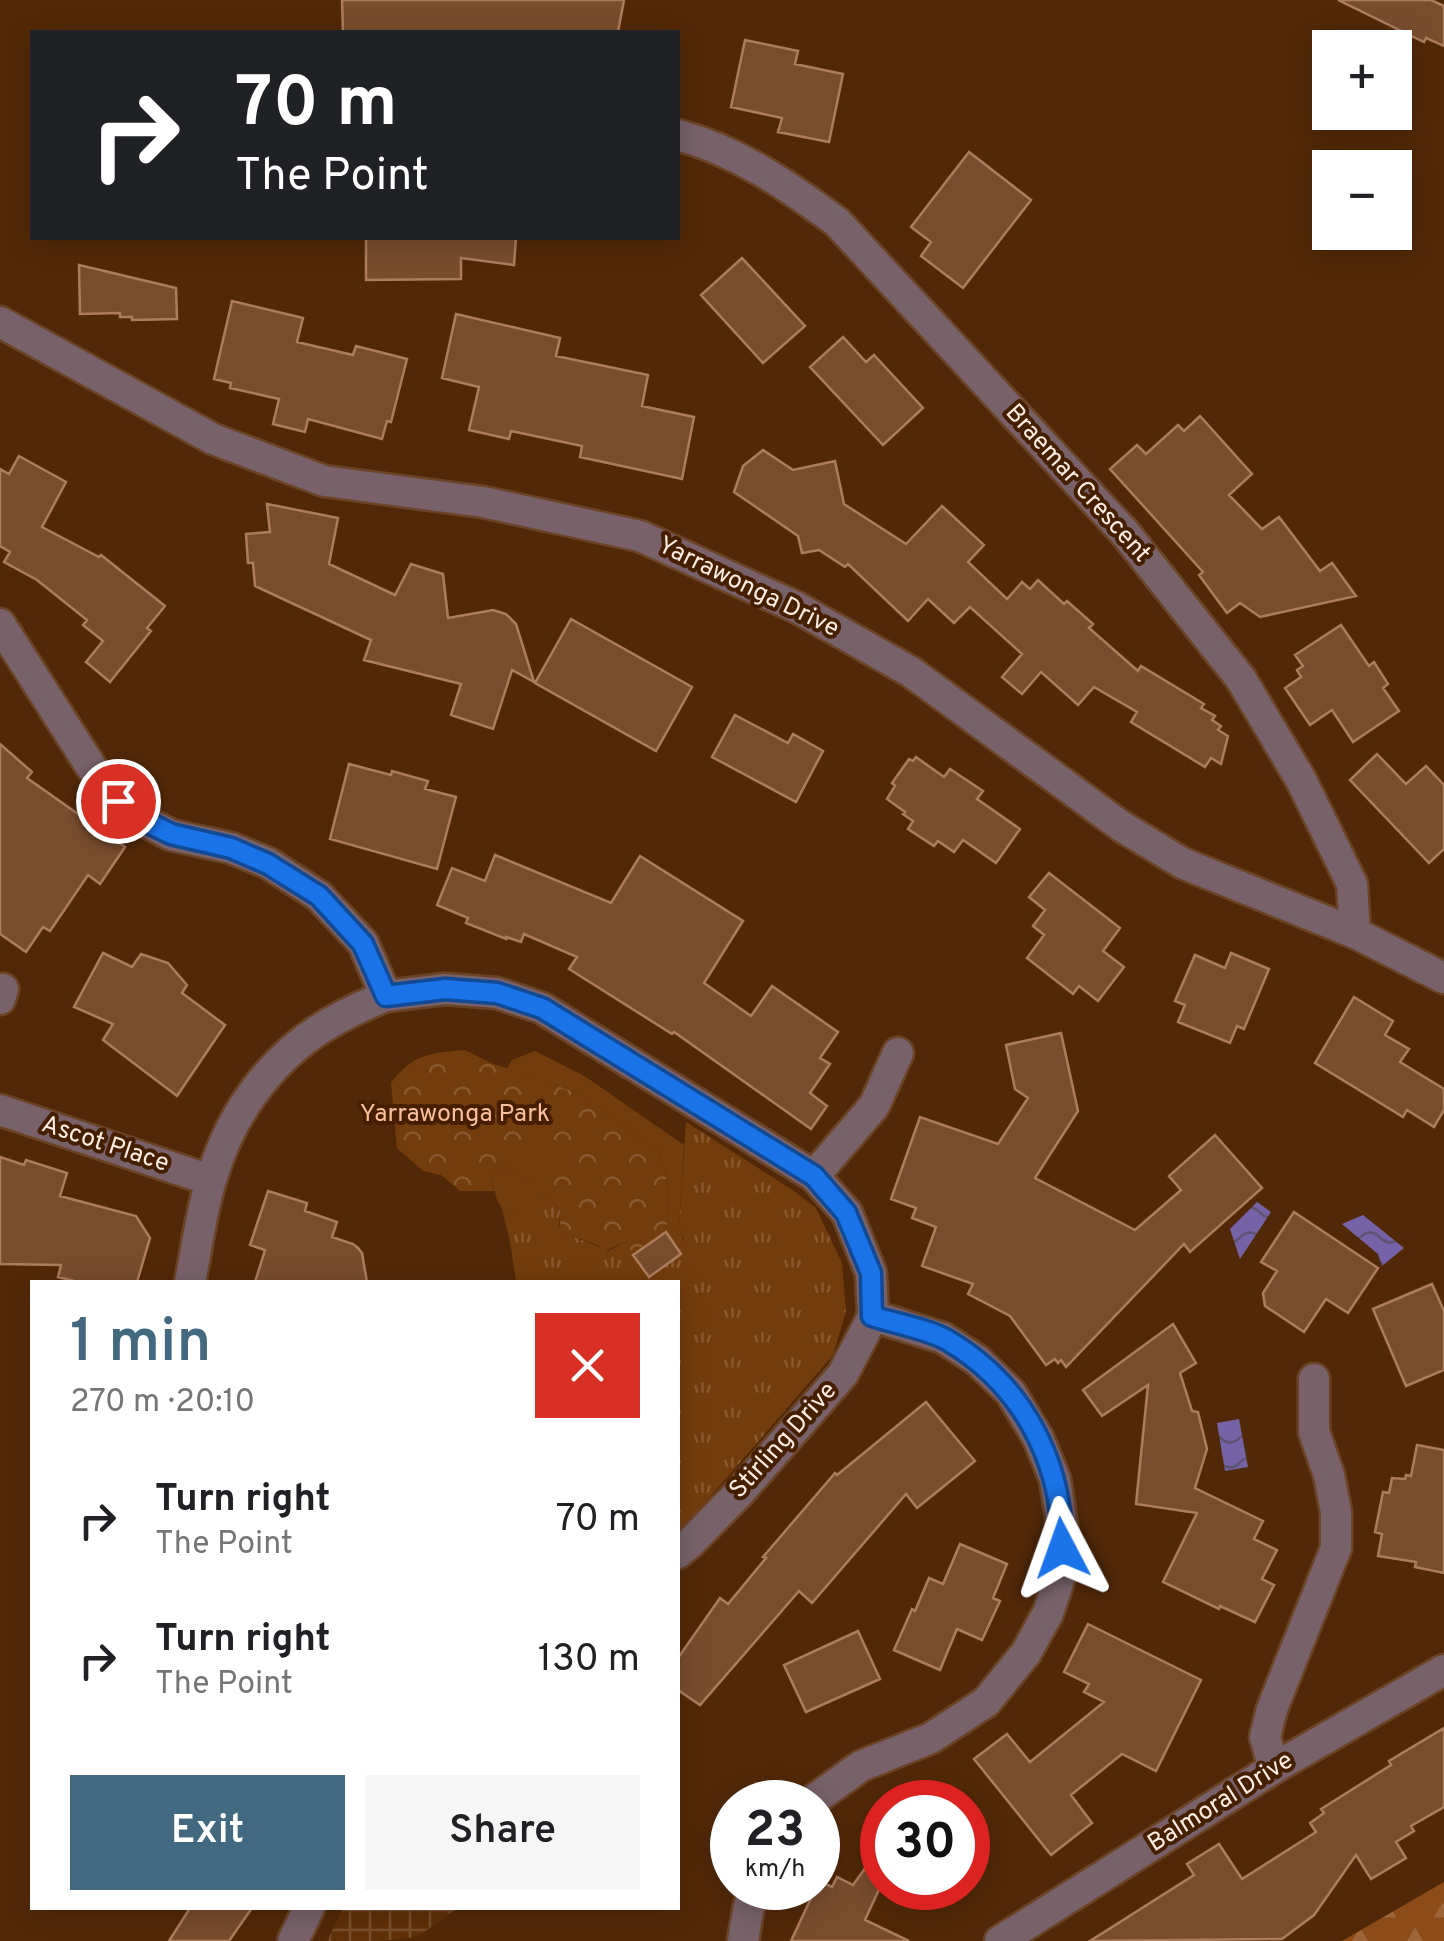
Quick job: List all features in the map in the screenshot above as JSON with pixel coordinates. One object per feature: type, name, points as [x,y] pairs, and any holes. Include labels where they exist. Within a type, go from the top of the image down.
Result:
[{"type":"street","name":"Braemar Crescent","points":[[680,135],[749,163],[836,222],[1126,534],[1241,679],[1301,780],[1352,884],[1355,933]]},
{"type":"street","name":"Yarrawonga Drive","points":[[0,322],[214,439],[324,481],[484,502],[640,536],[796,608],[910,672],[1121,826],[1182,863],[1355,933],[1444,978]]},
{"type":"street","points":[[0,624],[97,776],[118,801],[171,834],[231,848],[268,864],[319,896],[363,944],[386,996]]},
{"type":"street","points":[[190,1280],[210,1180],[219,1154],[237,1116],[262,1079],[294,1047],[334,1020],[386,996],[445,989],[497,993],[542,1008],[814,1176],[846,1213],[871,1273],[872,1316],[943,1338],[977,1360],[1011,1392],[1056,1479],[1062,1524],[1062,1572],[1048,1612],[1026,1653],[986,1702],[931,1738],[861,1766],[840,1781]]},
{"type":"street","points":[[814,1176],[874,1106],[898,1052]]},
{"type":"street","name":"Ascot Place","points":[[0,1110],[210,1180]]},
{"type":"street","name":"Stirling Drive","points":[[680,1551],[740,1492],[843,1374],[872,1316]]},
{"type":"street","points":[[1274,1768],[1265,1737],[1272,1709],[1336,1548],[1336,1512],[1329,1475],[1314,1432],[1314,1379]]},
{"type":"street","name":"Balmoral Drive","points":[[1000,1941],[1274,1768],[1444,1670]]},
{"type":"street","points":[[293,1941],[308,1910]]},
{"type":"street","points":[[743,1941],[748,1910]]},
{"type":"shaded area","points":[[342,1910],[455,1910],[417,1937],[327,1941]]},
{"type":"green space","name":"Yarrawonga Park","points":[[465,1050],[578,1093],[658,1151],[666,1176],[666,1232],[681,1254],[649,1277],[625,1242],[604,1251],[560,1231],[560,1210],[542,1192],[540,1182],[504,1165],[490,1173],[494,1191],[460,1191],[441,1175],[423,1171],[397,1148],[391,1083],[407,1066],[423,1057]]},
{"type":"green space","points":[[535,1051],[586,1077],[684,1145],[679,1226],[685,1247],[678,1249],[666,1232],[666,1176],[658,1151],[578,1093],[507,1069],[512,1060]]},
{"type":"green space","points":[[686,1122],[816,1208],[842,1263],[846,1311],[833,1355],[680,1530],[680,1280],[516,1280],[502,1209],[525,1206],[542,1192],[560,1210],[559,1225],[565,1233],[608,1251],[625,1242],[649,1277],[684,1240],[679,1226]]},
{"type":"green space","points":[[543,1139],[561,1148],[565,1167],[547,1168],[519,1160],[528,1145]]},
{"type":"green space","points":[[504,1165],[541,1182],[542,1192],[530,1205],[502,1209],[490,1173]]},
{"type":"green space","points":[[1444,1882],[1444,1941],[1342,1941]]},
{"type":"water","points":[[1257,1202],[1271,1212],[1240,1259],[1230,1229]]},
{"type":"water","points":[[1363,1215],[1404,1248],[1382,1266],[1378,1254],[1342,1224]]},
{"type":"water","points":[[1239,1419],[1248,1467],[1225,1471],[1217,1423]]},
{"type":"building","points":[[342,0],[624,0],[618,30],[343,30]]},
{"type":"building","points":[[1338,0],[1431,0],[1444,6],[1444,46],[1412,36],[1412,30],[1399,30]]},
{"type":"building","points":[[745,40],[798,51],[795,64],[843,74],[829,142],[778,132],[782,118],[731,107]]},
{"type":"building","points":[[969,152],[1031,200],[963,288],[921,256],[931,242],[911,227]]},
{"type":"building","points":[[366,240],[516,240],[514,265],[461,258],[461,279],[366,280]]},
{"type":"building","points":[[742,258],[805,326],[763,363],[701,295]]},
{"type":"building","points":[[79,265],[176,288],[177,319],[132,320],[120,317],[120,313],[80,314]]},
{"type":"building","points":[[232,301],[303,318],[297,342],[353,355],[356,346],[407,359],[391,422],[387,421],[382,439],[308,419],[305,432],[273,424],[279,399],[230,388],[231,383],[214,379]]},
{"type":"building","points":[[456,314],[560,338],[556,356],[648,375],[642,406],[694,417],[682,479],[580,457],[582,446],[511,431],[509,439],[469,430],[479,387],[442,378]]},
{"type":"building","points":[[843,337],[866,362],[874,355],[923,408],[883,445],[810,367]]},
{"type":"building","points":[[1200,416],[1252,474],[1229,495],[1262,529],[1279,517],[1320,571],[1332,563],[1356,596],[1260,617],[1240,603],[1227,613],[1199,575],[1203,572],[1110,469],[1137,445],[1146,454],[1178,425],[1184,431]]},
{"type":"building","points":[[763,450],[793,470],[835,461],[844,504],[906,544],[942,506],[984,545],[968,562],[1007,599],[1022,582],[1030,589],[1038,580],[1093,624],[1089,628],[1138,671],[1141,666],[1204,704],[1201,708],[1215,716],[1212,720],[1221,726],[1218,730],[1228,736],[1221,764],[1211,758],[1205,767],[1131,722],[1137,712],[1094,687],[1078,705],[1041,672],[1022,694],[1002,677],[1022,654],[970,607],[954,623],[928,599],[908,621],[848,564],[845,567],[819,550],[802,553],[798,536],[734,492],[743,466]]},
{"type":"building","points":[[19,456],[66,482],[42,527],[101,555],[165,606],[147,628],[151,631],[110,682],[86,662],[103,641],[83,625],[87,620],[37,580],[4,562],[10,552],[0,546],[0,469],[9,474]]},
{"type":"building","points":[[267,504],[338,518],[329,564],[395,595],[411,564],[443,574],[448,618],[493,610],[506,614],[516,624],[534,682],[512,670],[493,729],[451,715],[461,684],[364,660],[371,640],[255,586],[246,534],[270,532]]},
{"type":"building","points":[[571,619],[692,687],[656,751],[535,683]]},
{"type":"building","points":[[1341,625],[1369,666],[1374,662],[1388,684],[1383,688],[1399,711],[1353,742],[1332,710],[1310,725],[1285,688],[1301,677],[1297,670],[1303,666],[1295,655]]},
{"type":"building","points":[[735,715],[788,743],[793,734],[823,751],[796,802],[712,757]]},
{"type":"building","points":[[0,744],[32,772],[27,778],[125,847],[100,884],[88,875],[50,931],[43,927],[26,952],[0,934]]},
{"type":"building","points":[[1377,754],[1406,784],[1426,766],[1444,785],[1444,849],[1429,863],[1350,780]]},
{"type":"building","points":[[916,757],[944,777],[950,769],[983,791],[977,799],[1020,829],[996,863],[963,840],[954,852],[938,841],[934,846],[908,829],[913,821],[887,799],[895,786],[892,783],[909,759],[913,761]]},
{"type":"building","points":[[349,764],[428,781],[425,789],[456,797],[437,869],[330,839]]},
{"type":"building","points":[[495,855],[611,903],[640,856],[743,921],[704,983],[751,1016],[772,986],[838,1032],[820,1058],[830,1064],[810,1093],[827,1106],[811,1129],[674,1032],[569,969],[577,957],[524,934],[521,942],[506,939],[466,923],[468,918],[437,905],[452,868],[485,881]]},
{"type":"building","points":[[1049,873],[1120,928],[1103,951],[1124,967],[1098,1001],[1079,986],[1073,994],[1027,958],[1044,935],[1033,926],[1045,910],[1029,897]]},
{"type":"building","points":[[103,953],[132,967],[141,954],[168,963],[187,985],[182,993],[225,1025],[177,1096],[103,1040],[113,1024],[74,1007]]},
{"type":"building","points":[[1231,953],[1269,969],[1244,1029],[1237,1026],[1230,1043],[1178,1022],[1185,1005],[1175,1001],[1195,955],[1225,968]]},
{"type":"building","points":[[1354,997],[1393,1021],[1385,1035],[1409,1049],[1400,1062],[1444,1089],[1444,1110],[1434,1127],[1407,1110],[1403,1117],[1315,1063]]},
{"type":"building","points":[[1061,1033],[1078,1111],[1035,1178],[1135,1230],[1181,1190],[1169,1176],[1215,1135],[1262,1188],[1190,1252],[1184,1244],[1066,1367],[1055,1359],[1046,1365],[1010,1316],[968,1294],[973,1284],[922,1266],[936,1227],[912,1218],[916,1208],[891,1199],[920,1117],[998,1144],[1028,1098],[1015,1089],[1006,1045]]},
{"type":"building","points":[[0,1157],[24,1165],[26,1160],[67,1173],[60,1196],[136,1216],[150,1238],[138,1280],[70,1280],[58,1277],[61,1265],[0,1264]]},
{"type":"building","points":[[268,1191],[307,1203],[305,1211],[337,1222],[332,1237],[353,1244],[362,1253],[367,1280],[256,1280],[265,1250],[250,1245]]},
{"type":"building","points":[[1294,1212],[1378,1268],[1348,1313],[1326,1299],[1304,1332],[1265,1306],[1263,1293],[1277,1271],[1261,1262]]},
{"type":"building","points":[[666,1232],[681,1254],[649,1277],[633,1255]]},
{"type":"building","points":[[1432,1284],[1444,1311],[1444,1370],[1406,1386],[1373,1309]]},
{"type":"building","points":[[1173,1324],[1196,1363],[1180,1373],[1192,1411],[1198,1412],[1207,1449],[1195,1488],[1263,1521],[1254,1539],[1277,1550],[1262,1579],[1274,1585],[1255,1622],[1163,1582],[1197,1513],[1136,1504],[1148,1385],[1102,1416],[1083,1390]]},
{"type":"building","points":[[926,1402],[975,1461],[917,1508],[906,1494],[812,1603],[799,1591],[700,1705],[680,1691],[680,1655],[720,1598],[728,1604],[766,1558],[763,1557],[837,1475]]},
{"type":"building","points":[[1417,1445],[1444,1450],[1444,1573],[1415,1567],[1416,1562],[1378,1556],[1382,1534],[1375,1532],[1383,1492],[1389,1493],[1392,1478],[1411,1476]]},
{"type":"building","points":[[960,1544],[1007,1564],[993,1598],[1000,1601],[982,1640],[957,1629],[940,1670],[894,1650],[929,1578],[943,1584]]},
{"type":"building","points":[[1088,1624],[1201,1680],[1156,1771],[1122,1754],[1071,1795],[1092,1823],[1051,1855],[974,1759],[1007,1734],[1030,1762],[1104,1702],[1084,1692],[1089,1684],[1064,1672]]},
{"type":"building","points":[[858,1631],[880,1679],[806,1712],[784,1665]]},
{"type":"building","points":[[1444,1728],[1444,1807],[1411,1826],[1414,1831],[1396,1842],[1406,1858],[1371,1879],[1356,1855],[1314,1915],[1282,1939],[1090,1941],[1194,1875],[1187,1864],[1219,1844],[1242,1879],[1316,1832],[1310,1823],[1324,1813],[1321,1809]]},
{"type":"building","points":[[860,1875],[860,1910],[870,1910],[865,1920],[909,1941],[791,1941],[805,1910],[840,1910],[840,1878],[853,1885]]},
{"type":"building","points":[[189,1910],[251,1910],[229,1941],[169,1941]]},
{"type":"route","points":[[118,801],[171,834],[231,848],[268,864],[319,896],[363,944],[386,996],[445,989],[497,993],[542,1008],[814,1176],[846,1213],[871,1273],[872,1316],[943,1338],[977,1360],[1011,1392],[1056,1479],[1062,1548]]}]
